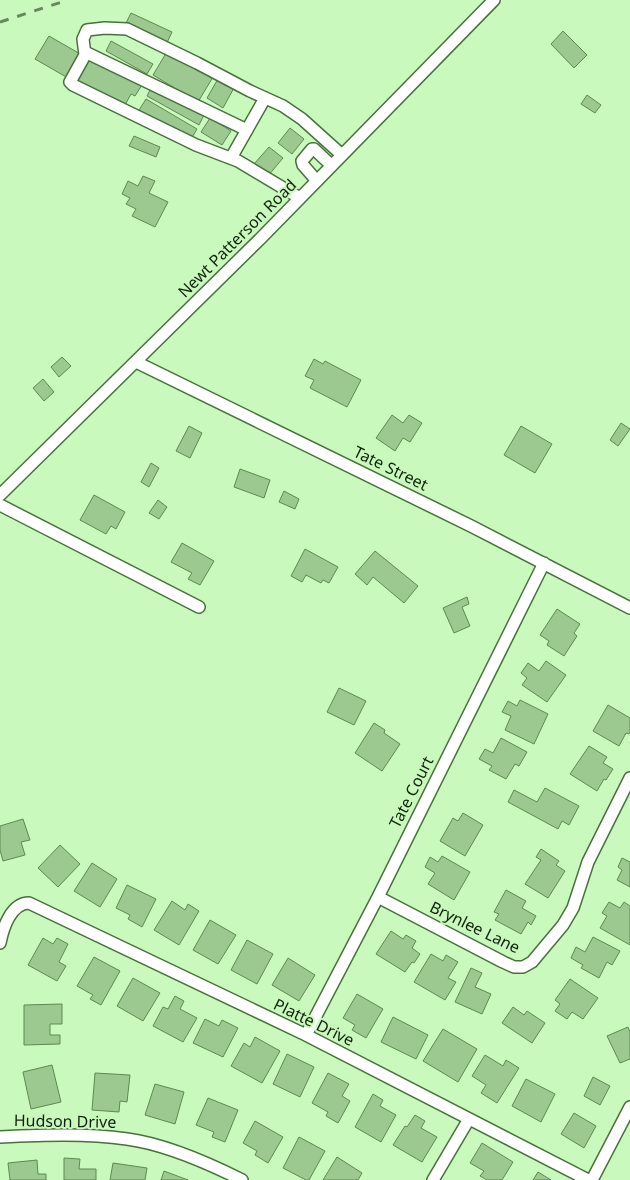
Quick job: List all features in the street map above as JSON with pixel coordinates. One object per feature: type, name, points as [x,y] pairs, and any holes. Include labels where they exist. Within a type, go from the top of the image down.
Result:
[{"type":"street","name":"Newt Patterson Road","points":[[0,495],[317,181],[494,0]]},
{"type":"street","points":[[300,198],[238,161],[196,145],[73,85],[70,82],[85,55],[83,39],[87,30],[105,28],[127,30],[197,63],[283,106],[302,119],[342,155]]},
{"type":"street","points":[[85,52],[247,130]]},
{"type":"street","points":[[231,158],[265,98]]},
{"type":"street","points":[[317,181],[303,165],[302,161],[312,149],[332,165]]},
{"type":"street","name":"Tate Street","points":[[136,362],[441,510],[630,608]]},
{"type":"street","points":[[0,505],[199,608]]},
{"type":"street","name":"Tate Court","points":[[306,1035],[378,897],[544,563]]},
{"type":"street","name":"Brynlee Lane","points":[[378,897],[503,962],[514,967],[523,967],[532,962],[563,926],[570,914],[588,862],[630,778]]},
{"type":"street","name":"Platte Drive","points":[[0,943],[8,919],[14,910],[21,904],[29,903],[306,1035],[588,1180]]},
{"type":"street","points":[[592,1180],[630,1107]]},
{"type":"street","points":[[433,1180],[470,1119]]},
{"type":"street","name":"Hudson Drive","points":[[0,1134],[88,1135],[128,1139],[167,1149],[206,1163],[242,1180]]},
{"type":"building","points":[[131,13],[172,32],[166,45],[125,25]]},
{"type":"building","points":[[563,31],[587,55],[574,68],[551,44]]},
{"type":"building","points":[[49,36],[82,55],[68,78],[35,59]]},
{"type":"building","points":[[111,41],[153,64],[147,74],[106,51]]},
{"type":"building","points":[[168,50],[213,77],[198,102],[153,75]]},
{"type":"building","points":[[90,54],[142,85],[135,96],[131,94],[124,107],[75,79]]},
{"type":"building","points":[[219,77],[235,86],[223,108],[207,98]]},
{"type":"building","points":[[152,86],[204,115],[199,125],[147,96]]},
{"type":"building","points":[[587,95],[601,105],[595,113],[581,104]]},
{"type":"building","points":[[146,99],[197,129],[190,141],[139,110]]},
{"type":"building","points":[[210,118],[231,131],[222,145],[201,132]]},
{"type":"building","points":[[290,128],[304,139],[292,154],[278,143]]},
{"type":"building","points":[[134,136],[160,147],[156,157],[129,146]]},
{"type":"building","points":[[269,147],[283,158],[268,176],[254,164]]},
{"type":"building","points":[[143,176],[155,181],[149,193],[168,202],[155,227],[132,216],[136,209],[126,204],[130,198],[122,194],[128,181],[138,186]]},
{"type":"building","points":[[62,357],[71,366],[59,377],[51,367]]},
{"type":"building","points":[[314,359],[323,364],[325,361],[361,380],[347,407],[310,388],[314,380],[305,376]]},
{"type":"building","points":[[43,379],[54,392],[44,401],[33,388]]},
{"type":"building","points":[[392,415],[403,423],[409,415],[422,423],[410,442],[403,438],[395,451],[376,438]]},
{"type":"building","points":[[621,423],[630,429],[618,446],[610,440]]},
{"type":"building","points":[[189,426],[202,433],[190,458],[176,451]]},
{"type":"building","points":[[521,426],[552,444],[535,473],[504,455]]},
{"type":"building","points":[[151,463],[159,468],[149,487],[141,482]]},
{"type":"building","points":[[240,469],[270,480],[264,498],[234,487]]},
{"type":"building","points":[[284,491],[299,499],[295,509],[279,502]]},
{"type":"building","points":[[94,495],[125,512],[116,529],[111,526],[106,534],[80,520]]},
{"type":"building","points":[[158,500],[167,507],[159,519],[149,513]]},
{"type":"building","points":[[182,543],[214,561],[200,585],[188,579],[192,573],[171,562]]},
{"type":"building","points":[[305,549],[338,567],[329,583],[323,580],[321,583],[306,575],[302,582],[291,576]]},
{"type":"building","points":[[375,551],[418,586],[404,603],[373,577],[367,585],[355,574]]},
{"type":"building","points":[[467,597],[469,604],[462,607],[470,626],[454,633],[443,608]]},
{"type":"building","points":[[557,609],[580,624],[574,633],[577,636],[564,656],[547,645],[549,641],[540,635]]},
{"type":"building","points":[[546,661],[566,675],[547,702],[522,685],[527,678],[521,673],[528,663],[539,671]]},
{"type":"building","points":[[339,688],[366,701],[354,725],[327,712]]},
{"type":"building","points":[[520,700],[548,714],[534,744],[505,730],[511,716],[502,712],[508,701],[517,706]]},
{"type":"building","points":[[608,705],[630,718],[630,732],[629,734],[626,733],[619,746],[593,731]]},
{"type":"building","points":[[374,723],[400,744],[382,771],[355,753]]},
{"type":"building","points":[[501,738],[527,752],[519,766],[515,764],[506,779],[489,770],[492,766],[479,759],[485,749],[493,753]]},
{"type":"building","points":[[589,746],[607,757],[603,763],[613,769],[597,791],[570,774]]},
{"type":"building","points":[[545,788],[579,806],[569,825],[562,821],[558,829],[508,802],[514,790],[537,802]]},
{"type":"building","points":[[463,813],[483,825],[465,856],[440,841],[453,818],[458,821]]},
{"type":"building","points":[[23,819],[30,840],[21,842],[25,855],[3,861],[0,850],[0,826]]},
{"type":"building","points":[[60,845],[80,864],[58,887],[38,868]]},
{"type":"building","points":[[541,849],[559,861],[556,865],[565,871],[548,898],[525,884],[541,860],[536,857]]},
{"type":"building","points":[[442,856],[470,872],[454,900],[428,884],[435,873],[425,867],[430,857],[438,862]]},
{"type":"building","points":[[622,858],[630,862],[630,887],[617,880],[622,870],[618,867]]},
{"type":"building","points":[[92,863],[117,879],[100,907],[74,891]]},
{"type":"building","points":[[127,885],[156,899],[142,927],[128,919],[130,915],[116,908]]},
{"type":"building","points":[[506,890],[526,901],[522,908],[536,916],[531,925],[528,922],[521,934],[495,920],[499,914],[494,912]]},
{"type":"building","points":[[172,901],[185,910],[188,904],[199,911],[179,945],[154,930]]},
{"type":"building","points":[[609,902],[620,908],[624,902],[630,906],[630,945],[600,928],[607,916],[602,913]]},
{"type":"building","points":[[210,920],[236,935],[218,964],[193,950]]},
{"type":"building","points":[[391,931],[403,939],[406,935],[416,941],[412,948],[420,954],[405,972],[376,954]]},
{"type":"building","points":[[593,937],[620,951],[612,965],[607,962],[599,978],[581,968],[583,965],[571,958],[576,947],[585,952]]},
{"type":"building","points":[[43,938],[53,944],[57,938],[68,944],[59,962],[66,966],[57,981],[28,965]]},
{"type":"building","points":[[247,940],[273,954],[257,984],[231,970]]},
{"type":"building","points":[[431,954],[443,961],[446,955],[458,962],[448,978],[456,982],[445,1000],[414,982]]},
{"type":"building","points":[[94,957],[120,971],[101,1005],[90,999],[93,995],[77,986]]},
{"type":"building","points":[[288,958],[315,975],[299,1001],[272,985]]},
{"type":"building","points":[[471,968],[482,973],[475,987],[491,994],[482,1014],[455,1002]]},
{"type":"building","points":[[133,978],[160,993],[143,1021],[117,1006]]},
{"type":"building","points":[[570,979],[598,998],[583,1019],[572,1012],[567,1019],[555,1011],[560,1004],[555,1000]]},
{"type":"building","points":[[357,994],[383,1009],[366,1038],[352,1030],[355,1025],[343,1018]]},
{"type":"building","points":[[175,996],[184,1001],[180,1009],[197,1018],[183,1042],[153,1026],[163,1007],[168,1009]]},
{"type":"building","points":[[62,1004],[62,1024],[50,1024],[50,1035],[60,1035],[60,1044],[24,1045],[24,1005]]},
{"type":"building","points":[[513,1007],[524,1015],[527,1011],[545,1023],[532,1043],[502,1023]]},
{"type":"building","points":[[393,1017],[428,1035],[416,1059],[381,1042]]},
{"type":"building","points":[[205,1019],[219,1026],[222,1020],[238,1028],[223,1057],[193,1043]]},
{"type":"building","points":[[628,1027],[630,1032],[630,1059],[620,1063],[607,1036]]},
{"type":"building","points":[[443,1029],[477,1049],[458,1082],[423,1061]]},
{"type":"building","points":[[255,1037],[280,1051],[262,1083],[231,1066],[244,1043],[250,1047]]},
{"type":"building","points":[[287,1054],[314,1067],[300,1097],[273,1084]]},
{"type":"building","points":[[485,1055],[503,1066],[506,1060],[519,1068],[497,1103],[481,1093],[486,1085],[472,1076]]},
{"type":"building","points":[[52,1065],[61,1102],[31,1109],[23,1072]]},
{"type":"building","points":[[95,1073],[130,1075],[127,1102],[120,1101],[119,1112],[92,1110]]},
{"type":"building","points":[[328,1073],[349,1084],[342,1096],[350,1101],[338,1123],[326,1116],[328,1112],[312,1103]]},
{"type":"building","points":[[593,1077],[610,1086],[600,1105],[584,1096]]},
{"type":"building","points":[[526,1079],[555,1094],[541,1122],[512,1106]]},
{"type":"building","points":[[155,1084],[184,1092],[175,1124],[145,1115]]},
{"type":"building","points":[[373,1094],[383,1100],[380,1106],[396,1115],[381,1142],[355,1127]]},
{"type":"building","points":[[208,1098],[238,1110],[225,1142],[212,1137],[214,1132],[196,1125]]},
{"type":"building","points":[[574,1113],[596,1126],[584,1148],[561,1134]]},
{"type":"building","points":[[415,1115],[425,1121],[421,1128],[437,1137],[422,1162],[393,1145],[405,1126],[407,1127]]},
{"type":"building","points":[[255,1121],[283,1137],[268,1163],[255,1155],[257,1151],[243,1143]]},
{"type":"building","points":[[299,1137],[325,1151],[309,1180],[283,1168]]},
{"type":"building","points":[[482,1143],[513,1162],[502,1180],[487,1180],[480,1176],[484,1171],[470,1163]]},
{"type":"building","points":[[337,1157],[362,1173],[358,1180],[323,1180]]},
{"type":"building","points":[[64,1158],[80,1159],[79,1169],[96,1169],[96,1180],[64,1180]]},
{"type":"building","points":[[37,1160],[38,1174],[46,1174],[46,1180],[10,1180],[8,1163]]},
{"type":"building","points":[[113,1163],[147,1168],[145,1180],[110,1180]]},
{"type":"building","points":[[164,1171],[188,1180],[161,1180]]},
{"type":"building","points":[[538,1172],[551,1180],[533,1180]]},
{"type":"railway","points":[[0,22],[68,0]]}]
